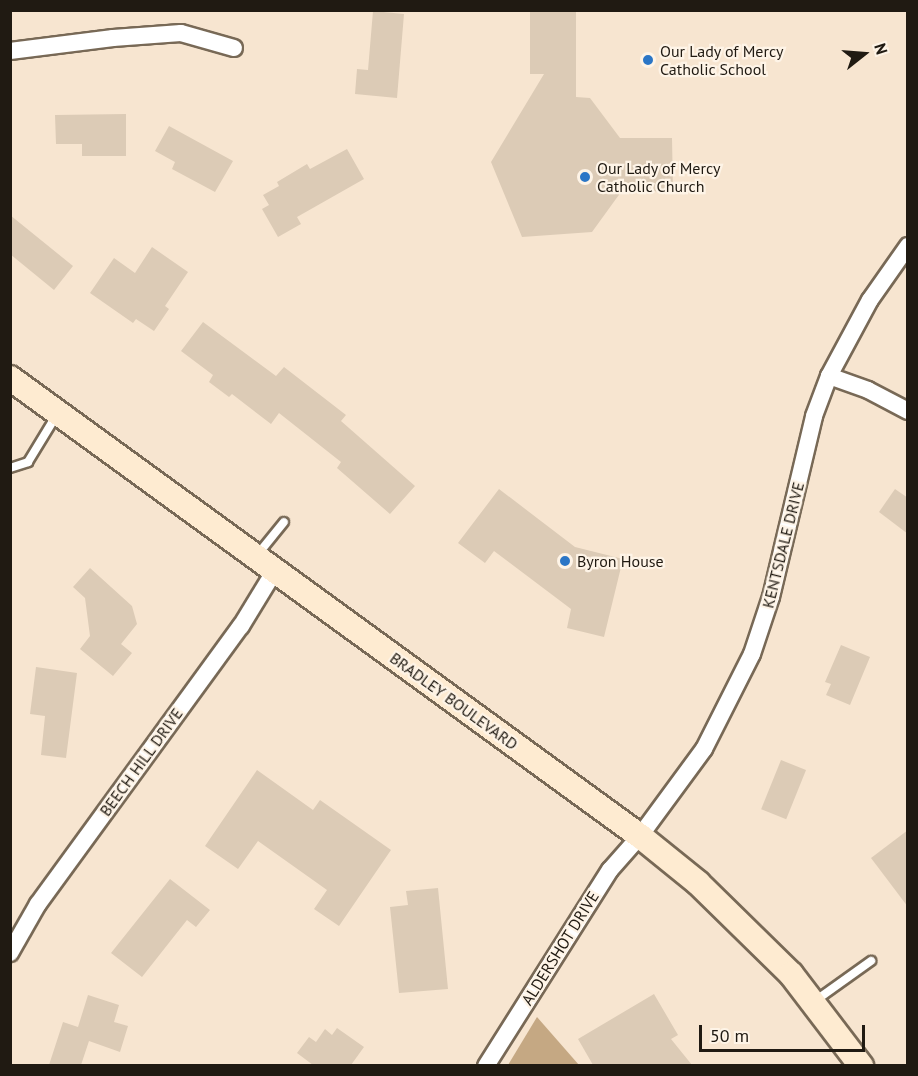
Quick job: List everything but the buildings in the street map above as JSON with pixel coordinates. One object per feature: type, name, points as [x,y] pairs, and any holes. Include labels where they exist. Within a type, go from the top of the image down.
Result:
[{"type":"main road","name":"BRADLEY BOULEVARD","points":[[10,378],[640,836],[698,882],[791,974],[861,1065]]},
{"type":"street","points":[[10,51],[113,38],[181,33],[234,48]]},
{"type":"street","name":"KENTSDALE DRIVE","points":[[640,836],[704,749],[752,654],[771,597],[814,416],[830,376],[870,300],[908,246]]},
{"type":"street","points":[[830,376],[868,390],[908,411]]},
{"type":"street","name":"BEECH HILL DRIVE","points":[[10,953],[38,904],[241,626],[265,564]]},
{"type":"street","name":"ALDERSHOT DRIVE","points":[[486,1065],[610,870],[640,836]]},
{"type":"lane","points":[[10,468],[28,462],[58,412]]},
{"type":"lane","points":[[265,564],[284,522]]},
{"type":"lane","points":[[812,1002],[871,961]]},
{"type":"shaded area","points":[[537,1017],[579,1065],[508,1065]]},
{"type":"place","name":"Our Lady of Mercy Catholic School","points":[[648,60]]},
{"type":"place","name":"Our Lady of Mercy Catholic Church","points":[[585,177]]},
{"type":"place","name":"Byron House","points":[[565,561]]}]
